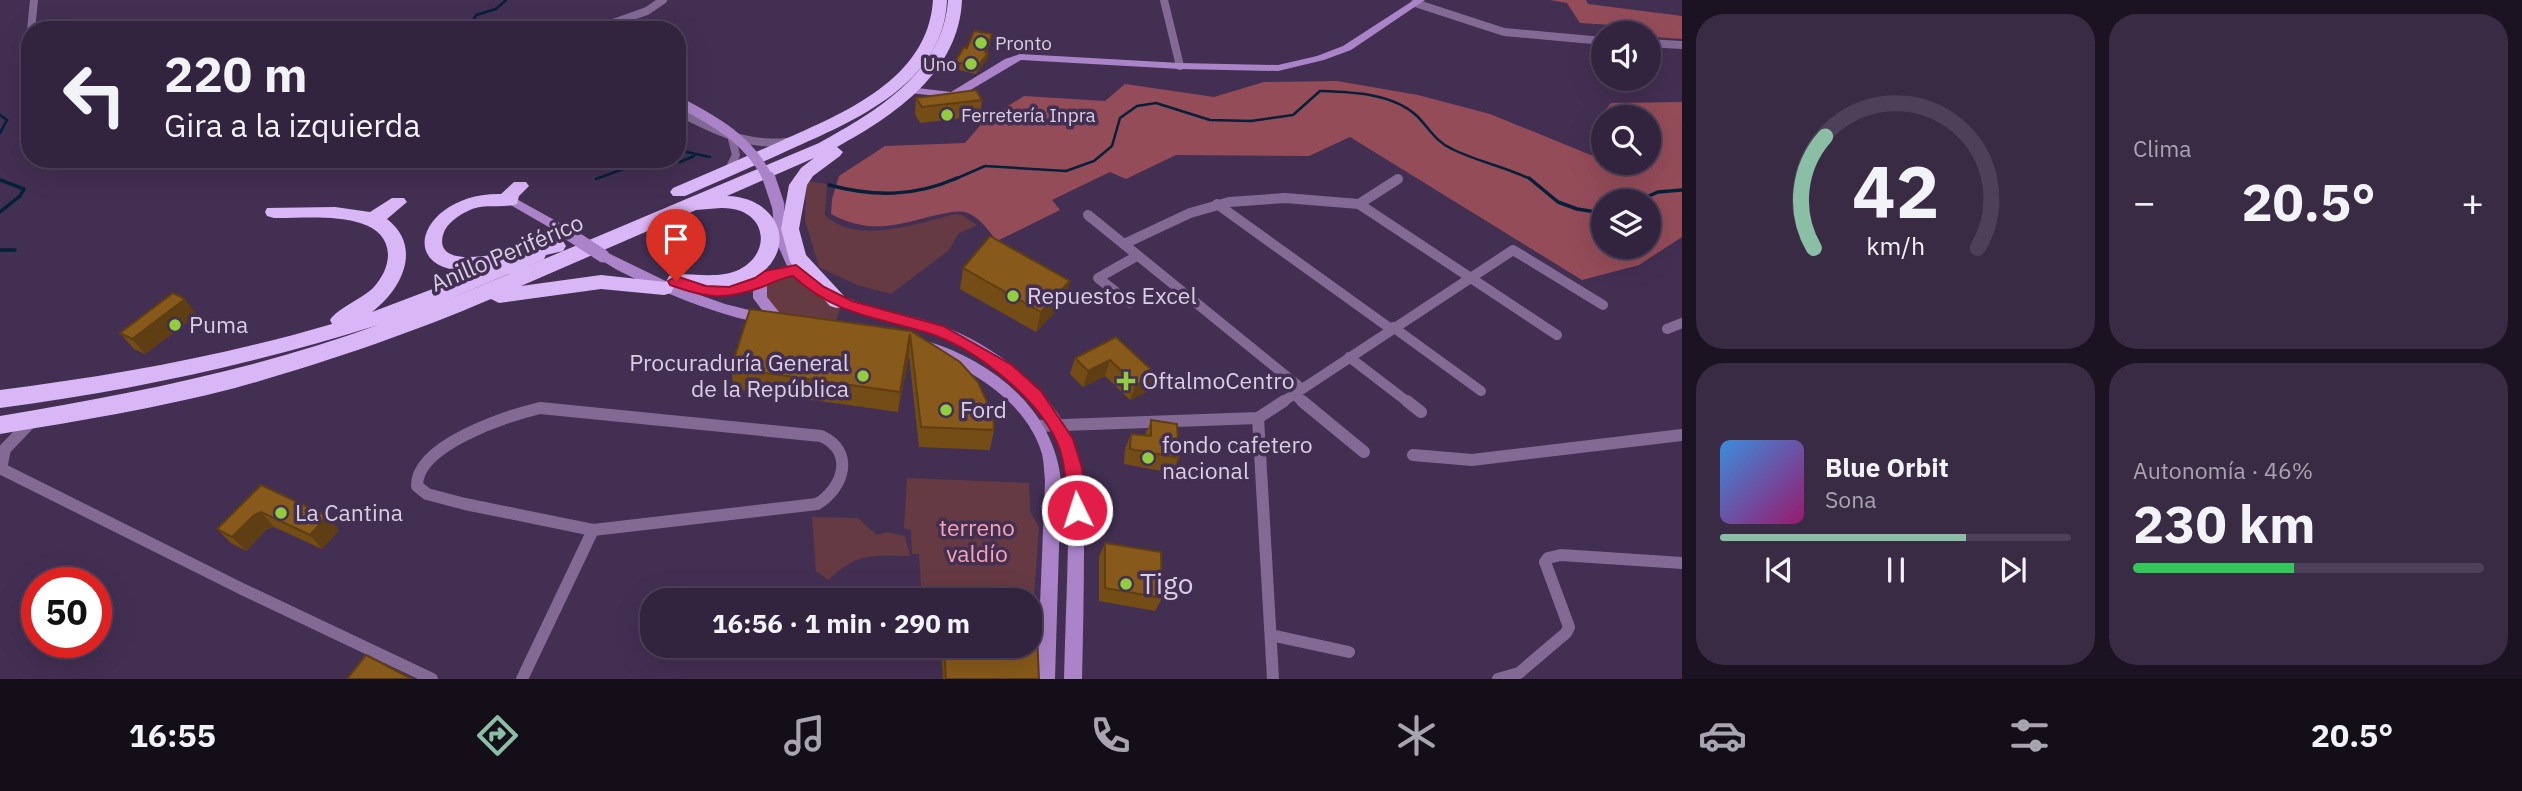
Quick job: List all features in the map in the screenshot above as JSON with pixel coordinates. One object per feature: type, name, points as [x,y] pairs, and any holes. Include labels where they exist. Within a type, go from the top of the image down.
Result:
[{"type":"highway","name":"Anillo Periférico","points":[[0,399],[68,391],[176,371],[282,345],[373,319],[423,301],[560,238],[799,140],[865,108],[896,83],[919,58],[935,31],[940,0]]},
{"type":"highway","name":"Anillo Periférico","points":[[0,425],[129,403],[235,379],[377,334],[449,308],[825,147],[865,125],[904,94],[934,62],[951,33],[955,0]]},
{"type":"highway","points":[[843,308],[797,257],[790,229],[798,185],[807,172],[894,113],[904,94]]},
{"type":"highway","points":[[515,193],[483,198],[454,208],[436,226],[432,239],[434,248],[451,261],[474,264],[560,238]]},
{"type":"highway","points":[[373,219],[398,202]]},
{"type":"highway","points":[[449,308],[510,294],[587,283],[670,285],[721,281],[740,277],[764,261],[770,238],[767,222],[755,209],[741,203],[722,202],[668,212]]},
{"type":"highway","points":[[274,212],[373,219],[389,229],[398,241],[395,271],[389,283],[355,314],[282,345]]},
{"type":"main road","points":[[904,94],[953,96],[1020,57],[1181,66],[1278,68],[1347,48],[1414,1]]},
{"type":"main road","points":[[686,106],[741,138],[764,169],[778,205],[780,234],[785,253],[796,270],[819,291],[843,308],[937,330],[968,346],[1006,369],[1035,396],[1056,425],[1067,444],[1077,494],[1073,679]]},
{"type":"main road","points":[[515,193],[560,238],[734,312],[786,322],[760,298],[760,282]]},
{"type":"main road","points":[[670,285],[717,293],[729,292],[760,282],[770,275],[796,270]]},
{"type":"main road","points":[[917,342],[955,356],[989,377],[1022,407],[1036,426],[1049,452],[1053,481],[1046,679]]},
{"type":"street","points":[[32,21],[34,0]]},
{"type":"street","points":[[617,21],[647,10],[663,0]]},
{"type":"street","points":[[1164,0],[1181,66]]},
{"type":"street","points":[[1414,1],[1504,32],[1591,40]]},
{"type":"street","points":[[1661,44],[1682,45]]},
{"type":"street","points":[[686,116],[733,139],[770,145],[799,140]]},
{"type":"street","points":[[728,171],[736,155],[733,139]]},
{"type":"street","points":[[1359,204],[1398,179]]},
{"type":"street","points":[[1124,244],[1185,214],[1216,204],[1251,200],[1359,204],[1557,335]]},
{"type":"street","points":[[1216,204],[1481,391]]},
{"type":"street","points":[[1088,215],[1297,391],[1364,452]]},
{"type":"street","points":[[1036,426],[1258,418],[1513,250],[1603,305]]},
{"type":"street","points":[[1130,303],[1098,278],[1137,256]]},
{"type":"street","points":[[1667,329],[1682,323]]},
{"type":"street","points":[[1349,358],[1421,412]]},
{"type":"street","points":[[549,408],[821,436],[834,441],[842,453],[835,491],[828,499],[817,504],[593,530],[516,516],[427,494],[418,486],[418,472],[443,449],[516,415],[549,408]]},
{"type":"street","points":[[1258,418],[1273,679]]},
{"type":"street","points":[[34,420],[21,430],[5,449],[1,468],[242,589],[432,679]]},
{"type":"street","points":[[1413,454],[1472,460],[1682,435]]},
{"type":"street","points":[[522,679],[593,530]]},
{"type":"street","points":[[1498,679],[1519,673],[1566,634],[1569,627],[1561,598],[1545,562],[1548,558],[1561,555],[1682,563]]},
{"type":"street","points":[[1270,635],[1349,652]]},
{"type":"green space","points":[[806,181],[827,184],[825,215],[838,224],[853,229],[888,230],[956,214],[977,225],[958,234],[949,250],[891,294],[857,285],[819,267],[805,220]]},
{"type":"green space","points":[[795,274],[841,305],[835,324],[781,318],[765,299],[764,283],[770,278]]},
{"type":"green space","name":"terreno valdío","points":[[907,478],[1029,483],[1030,512],[1039,527],[1035,588],[921,588],[919,554],[912,554],[911,530],[904,528]]},
{"type":"green space","points":[[812,517],[858,518],[877,535],[887,532],[905,536],[910,556],[866,557],[849,564],[828,580],[816,571]]},
{"type":"shaded area","points":[[1550,0],[1586,0],[1588,4],[1682,16],[1682,39],[1661,38],[1661,21],[1580,23],[1567,3]]},
{"type":"shaded area","points":[[1337,81],[1418,95],[1490,114],[1591,155],[1591,175],[1661,175],[1661,105],[1609,105],[1682,102],[1682,237],[1661,251],[1661,189],[1591,189],[1591,259],[1648,259],[1639,265],[1582,280],[1350,137],[1309,156],[1176,155],[1126,179],[1110,172],[1052,200],[1060,210],[997,241],[979,220],[965,212],[948,212],[906,223],[881,226],[857,224],[831,214],[832,199],[839,176],[885,146],[965,143],[985,120],[1024,96],[1105,101],[1125,84],[1214,97],[1264,82]]},
{"type":"building","points":[[974,31],[992,34],[985,52],[988,53],[977,67],[955,62],[964,47],[967,48]]},
{"type":"building","points":[[976,90],[982,100],[922,107],[916,98]]},
{"type":"building","points":[[990,236],[1070,281],[1041,312],[963,268]]},
{"type":"building","points":[[173,293],[185,299],[132,339],[120,333]]},
{"type":"building","points":[[750,309],[911,331],[960,362],[978,382],[993,415],[994,430],[921,427],[910,334],[900,392],[731,368]]},
{"type":"building","points":[[1116,337],[1156,374],[1136,385],[1110,360],[1088,371],[1075,358]]},
{"type":"building","points":[[1151,420],[1177,424],[1179,458],[1130,449],[1131,434],[1151,436]]},
{"type":"building","points":[[261,485],[327,516],[310,535],[261,512],[254,515],[232,537],[217,529]]},
{"type":"building","points":[[1105,543],[1161,552],[1162,598],[1105,588]]},
{"type":"building","points":[[366,655],[412,679],[347,679]]},
{"type":"building","points":[[945,658],[1038,658],[1039,679],[946,679]]},
{"type":"waterway","points":[[473,21],[476,15],[496,9],[506,0]]},
{"type":"waterway","points":[[953,180],[985,166],[1066,171],[1094,161],[1112,146],[1120,118],[1137,106],[1156,103],[1210,120],[1251,121],[1293,115],[1320,91],[1371,95],[1396,103],[1417,116],[1446,146],[1531,180]]},
{"type":"waterway","points":[[0,115],[7,120],[0,133]]},
{"type":"waterway","points":[[686,152],[710,157]]},
{"type":"waterway","points":[[686,159],[694,156]]},
{"type":"waterway","points":[[596,179],[626,168]]},
{"type":"waterway","points":[[829,185],[862,192],[894,193],[925,189],[957,178]]},
{"type":"waterway","points":[[0,180],[24,189],[20,196],[0,212]]},
{"type":"waterway","points":[[1531,180],[1558,202],[1591,211]]},
{"type":"waterway","points":[[1661,192],[1682,190]]},
{"type":"waterway","points":[[0,250],[15,250]]},
{"type":"place","name":"Pronto","points":[[981,43]]},
{"type":"place","name":"Uno","points":[[971,64]]},
{"type":"place","name":"Ferretería Inpra","points":[[947,115]]},
{"type":"place","name":"Repuestos Excel","points":[[1013,296]]},
{"type":"place","name":"Puma","points":[[175,325]]},
{"type":"place","name":"Procuraduría General de la República","points":[[863,376]]},
{"type":"place","name":"OftalmoCentro","points":[[1126,381]]},
{"type":"place","name":"Ford","points":[[946,410]]},
{"type":"place","name":"fondo cafetero nacional","points":[[1148,458]]},
{"type":"place","name":"La Cantina","points":[[281,513]]},
{"type":"place","name":"Tigo","points":[[1126,584]]},
{"type":"route","points":[[676,281],[705,291],[729,292],[748,287],[782,271],[796,270],[819,291],[847,305],[937,330],[968,346],[1006,369],[1035,396],[1056,425],[1067,444],[1073,468],[1077,510]]}]
